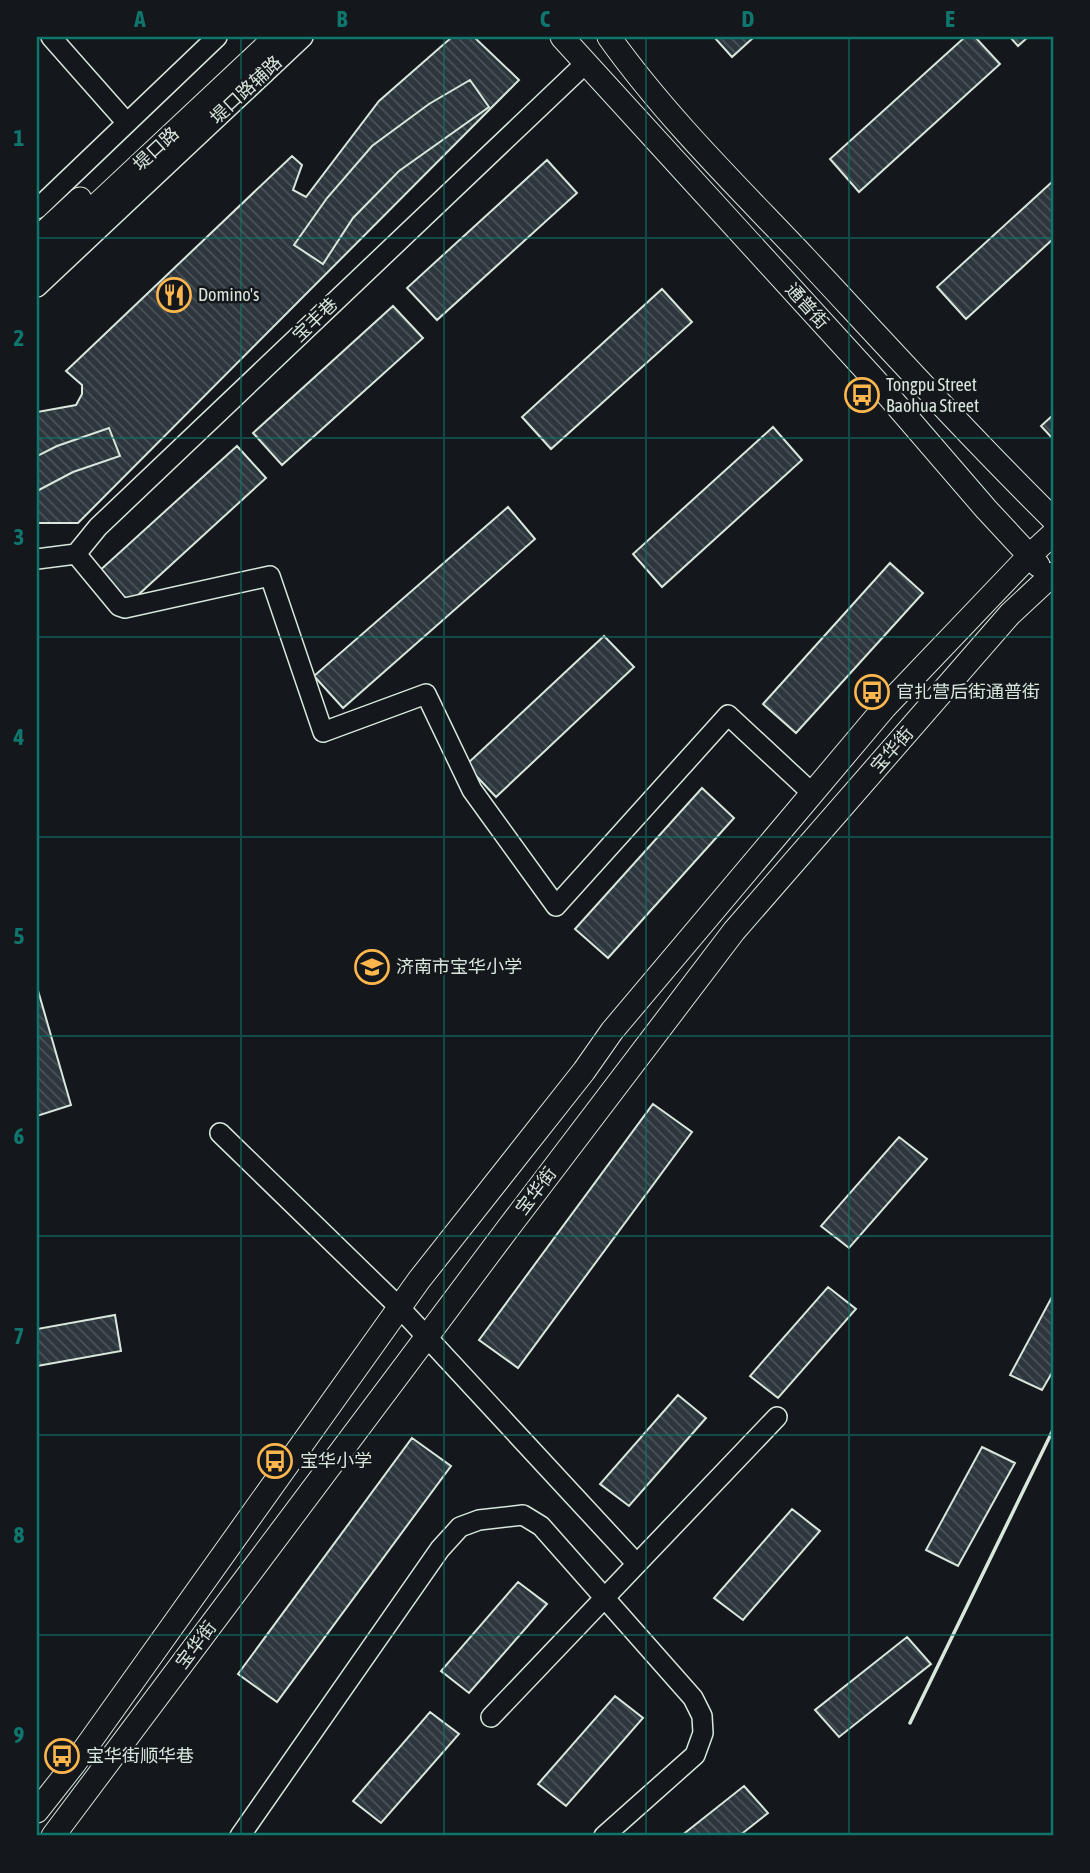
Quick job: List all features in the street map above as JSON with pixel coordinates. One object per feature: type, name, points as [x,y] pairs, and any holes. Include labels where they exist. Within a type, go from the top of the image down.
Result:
[{"type":"main road","name":"堤口路","points":[[37,239],[254,37]]},
{"type":"main road","name":"堤口路","points":[[37,261],[276,37]]},
{"type":"main road","name":"通普街","points":[[562,37],[874,379],[986,509],[1052,578]]},
{"type":"main road","name":"通普街","points":[[609,37],[638,77],[768,219],[1053,519]]},
{"type":"main road","name":"宝华街","points":[[37,1811],[74,1764],[400,1308],[584,1072],[612,1031],[885,707],[1053,534]]},
{"type":"main road","name":"宝华街","points":[[53,1836],[427,1336],[734,932],[1010,614],[1052,578]]},
{"type":"street","name":"堤口路辅路","points":[[37,287],[303,37]]},
{"type":"street","points":[[37,209],[211,39]]},
{"type":"street","points":[[62,40],[127,122]]},
{"type":"street","name":"宝丰巷","points":[[76,554],[98,527],[586,63]]},
{"type":"street","points":[[37,559],[76,554],[119,606],[125,608],[270,576],[323,733],[426,694],[472,790],[556,906],[727,715],[812,793]]},
{"type":"street","points":[[220,1133],[400,1308],[636,1563]]},
{"type":"street","points":[[491,1717],[777,1417]]},
{"type":"street","points":[[240,1836],[440,1549],[460,1527],[479,1520],[523,1515],[541,1526],[693,1698],[702,1716],[704,1733],[695,1755],[604,1836]]},
{"type":"building","points":[[452,37],[474,37],[519,80],[78,523],[37,523],[37,412],[76,405],[82,394],[82,385],[66,371],[292,156],[302,165],[293,190],[306,197],[379,101]]},
{"type":"building","points":[[714,37],[754,37],[732,57]]},
{"type":"building","points":[[965,37],[975,37],[1000,64],[859,192],[830,159]]},
{"type":"building","points":[[1010,37],[1028,37],[1018,46]]},
{"type":"building","points":[[470,80],[489,107],[399,171],[353,218],[323,264],[294,245],[327,198],[372,146],[429,104]]},
{"type":"building","points":[[547,160],[577,193],[437,320],[407,288]]},
{"type":"building","points":[[1053,181],[1053,239],[966,319],[937,287]]},
{"type":"building","points":[[662,289],[692,322],[551,449],[522,417]]},
{"type":"building","points":[[393,306],[423,338],[282,465],[253,433]]},
{"type":"building","points":[[1053,415],[1053,439],[1041,426]]},
{"type":"building","points":[[773,427],[802,460],[662,587],[633,554]]},
{"type":"building","points":[[109,428],[120,456],[73,472],[37,491],[37,456]]},
{"type":"building","points":[[237,446],[266,478],[126,606],[97,573]]},
{"type":"building","points":[[508,507],[535,539],[343,708],[314,676]]},
{"type":"building","points":[[890,563],[923,593],[796,733],[763,704]]},
{"type":"building","points":[[604,636],[634,667],[496,797],[466,765]]},
{"type":"building","points":[[702,788],[734,818],[608,958],[575,929]]},
{"type":"building","points":[[37,987],[71,1105],[37,1116]]},
{"type":"building","points":[[653,1104],[692,1132],[518,1368],[479,1340]]},
{"type":"building","points":[[899,1137],[927,1159],[849,1248],[821,1226]]},
{"type":"building","points":[[828,1287],[856,1309],[778,1398],[750,1376]]},
{"type":"building","points":[[1053,1295],[1053,1371],[1042,1390],[1010,1375]]},
{"type":"building","points":[[115,1315],[121,1351],[37,1366],[37,1329]]},
{"type":"building","points":[[678,1395],[706,1418],[629,1506],[600,1484]]},
{"type":"building","points":[[412,1438],[451,1466],[277,1702],[238,1674]]},
{"type":"building","points":[[982,1447],[1015,1463],[958,1566],[926,1550]]},
{"type":"building","points":[[792,1509],[820,1531],[743,1620],[714,1598]]},
{"type":"building","points":[[518,1582],[547,1604],[469,1693],[441,1671]]},
{"type":"building","points":[[907,1637],[931,1664],[839,1737],[815,1710]]},
{"type":"building","points":[[615,1696],[643,1718],[566,1806],[538,1784]]},
{"type":"building","points":[[430,1712],[459,1734],[381,1823],[353,1801]]},
{"type":"building","points":[[744,1786],[768,1813],[739,1836],[681,1836]]},
{"type":"wall","points":[[910,1723],[1053,1430]]},
{"type":"place","name":"Domino's","points":[[174,295]]},
{"type":"place","name":"Tongpu Street Baohua Street","points":[[862,395]]},
{"type":"place","name":"官扎营后街通普街","points":[[872,692]]},
{"type":"place","name":"济南市宝华小学","points":[[372,967]]},
{"type":"place","name":"宝华小学","points":[[275,1461]]},
{"type":"place","name":"宝华街顺华巷","points":[[62,1756]]}]
